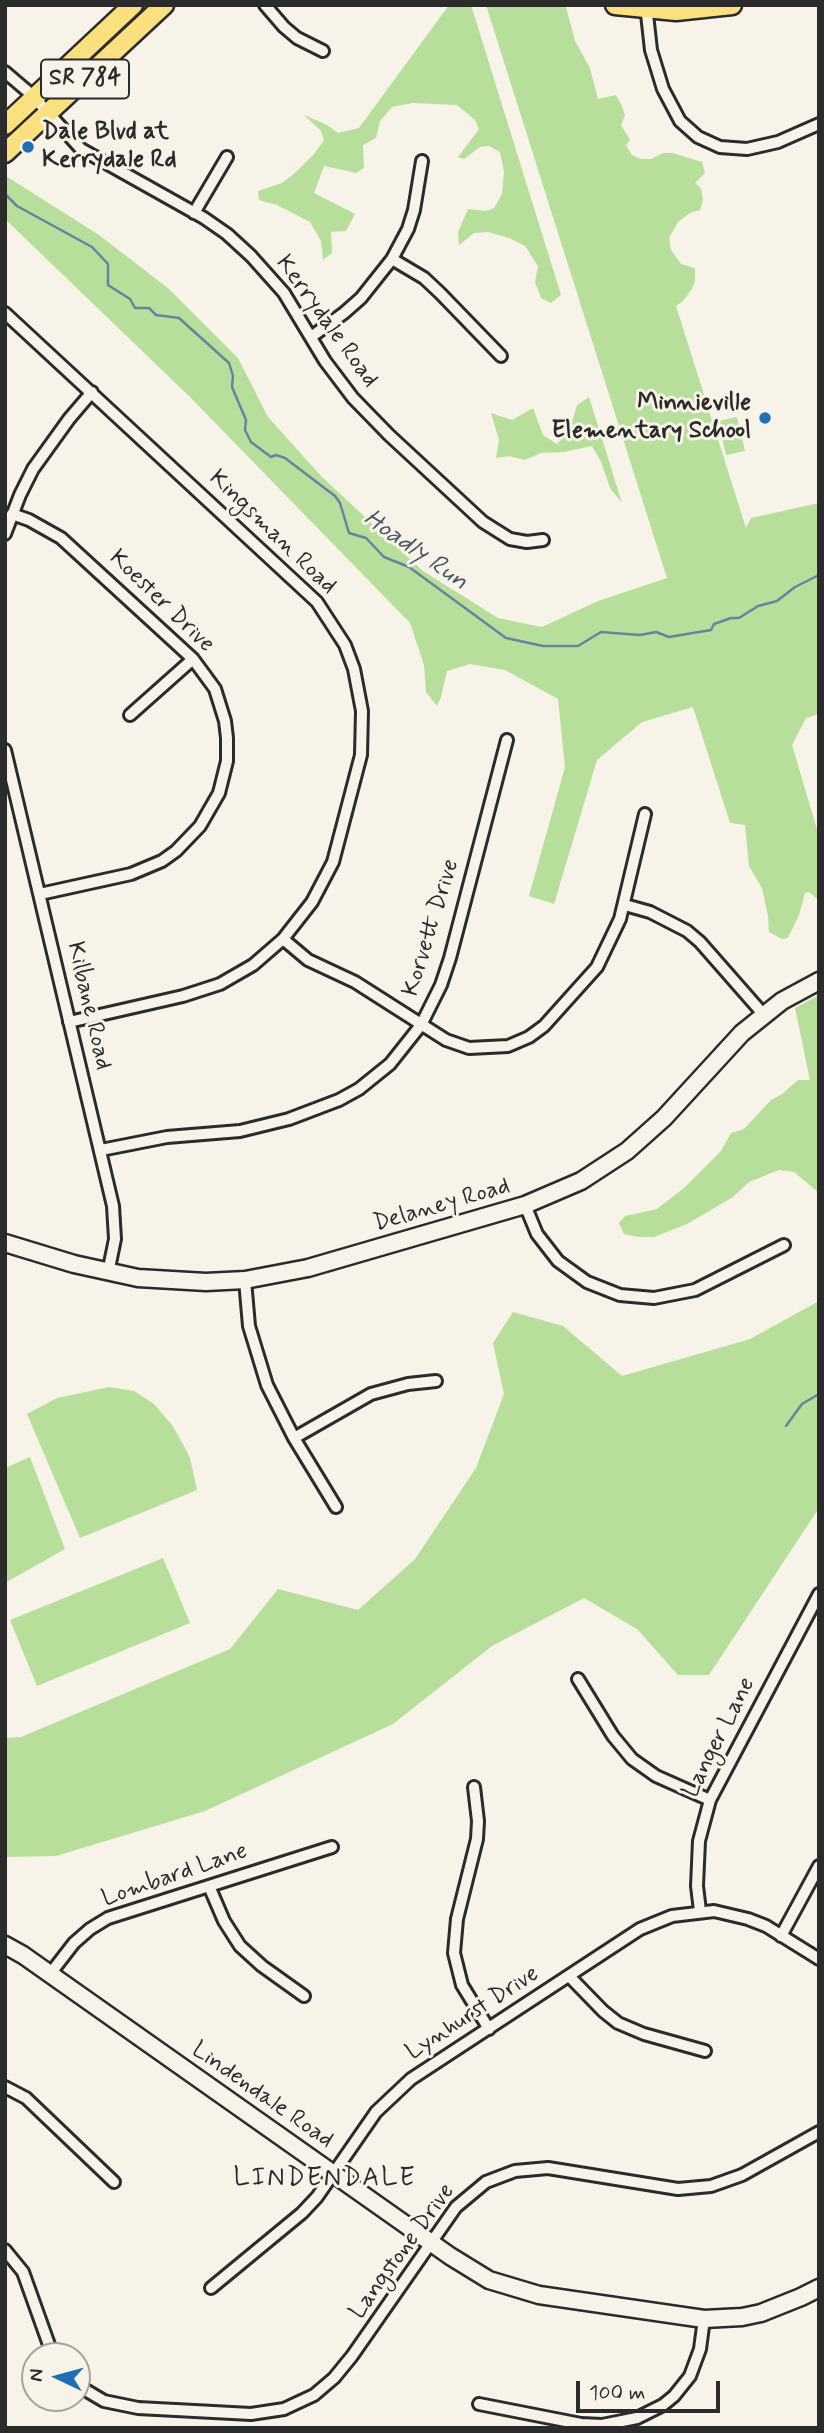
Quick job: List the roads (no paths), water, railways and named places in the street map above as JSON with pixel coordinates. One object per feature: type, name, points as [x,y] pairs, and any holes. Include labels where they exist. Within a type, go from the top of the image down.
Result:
[{"type":"main road","name":"SR 784","points":[[5,125],[133,5]]},
{"type":"main road","name":"SR 784","points":[[5,153],[164,5]]},
{"type":"main road","points":[[615,5],[701,10],[732,5]]},
{"type":"street","points":[[265,5],[297,38],[323,51]]},
{"type":"street","points":[[646,7],[651,50],[663,89],[680,121],[698,137],[720,147],[747,149],[778,142],[819,124]]},
{"type":"street","name":"Kerrydale Road","points":[[5,72],[34,98],[81,149],[227,234],[270,276],[334,374],[363,409],[483,522],[510,539],[527,542],[543,540]]},
{"type":"street","points":[[194,213],[227,157]]},
{"type":"street","points":[[311,337],[361,298],[392,259],[414,210],[422,161]]},
{"type":"street","points":[[392,259],[424,278],[501,356]]},
{"type":"street","name":"Kingsman Road","points":[[5,313],[302,586],[332,622],[354,669],[362,712],[363,733],[359,765],[341,833],[323,882],[306,911],[283,939],[253,965],[220,984],[183,996],[69,1022]]},
{"type":"street","points":[[5,534],[33,469],[92,393]]},
{"type":"street","name":"Koester Drive","points":[[12,514],[38,524],[61,538],[193,659],[215,689],[225,721],[227,761],[224,777],[211,811],[190,838],[162,861],[131,874],[40,894]]},
{"type":"street","points":[[130,715],[193,659]]},
{"type":"street","name":"Korvett Drive","points":[[101,1150],[167,1137],[240,1131],[314,1111],[339,1100],[377,1076],[398,1055],[421,1024],[441,985],[507,740]]},
{"type":"street","name":"Kilbane Road","points":[[5,750],[101,1150],[115,1223],[113,1253],[108,1273]]},
{"type":"street","points":[[283,939],[318,966],[355,982],[446,1040],[469,1048],[508,1046],[529,1037],[561,1009],[597,967],[625,905],[645,814]]},
{"type":"street","points":[[625,905],[650,912],[687,931],[764,1015]]},
{"type":"street","name":"Delaney Road","points":[[5,1243],[108,1273],[169,1281],[245,1280],[308,1268],[526,1205],[581,1181],[627,1151],[664,1118],[742,1033],[782,1001],[819,981]]},
{"type":"street","points":[[526,1205],[534,1227],[547,1248],[572,1272],[604,1290],[637,1298],[676,1295],[695,1290],[784,1245]]},
{"type":"street","points":[[245,1280],[249,1326],[267,1385],[294,1438],[336,1507]]},
{"type":"street","points":[[294,1438],[371,1394],[408,1384],[436,1381]]},
{"type":"street","name":"Langer Lane","points":[[699,1911],[699,1841],[710,1800],[819,1594]]},
{"type":"street","points":[[578,1679],[612,1736],[632,1759],[656,1776],[710,1800]]},
{"type":"street","points":[[474,1787],[477,1839],[457,1919],[454,1952],[461,1985],[489,2029]]},
{"type":"street","name":"Lombard Lane","points":[[50,1974],[74,1943],[108,1918],[332,1847]]},
{"type":"street","points":[[781,1936],[819,1866]]},
{"type":"street","points":[[209,1886],[224,1921],[240,1946],[262,1966],[304,1996]]},
{"type":"street","name":"Lynhurst Drive","points":[[211,2288],[302,2213],[334,2175],[376,2112],[411,2079],[653,1923],[672,1916],[714,1911],[765,1926],[819,1959]]},
{"type":"street","name":"Lindendale Road","points":[[5,1945],[431,2243],[489,2280],[519,2290],[704,2319],[761,2313],[819,2288]]},
{"type":"street","points":[[569,1976],[618,2023],[644,2034],[705,2051]]},
{"type":"street","points":[[5,2087],[26,2098],[114,2182]]},
{"type":"street","name":"Langstone Drive","points":[[91,2393],[104,2401],[138,2408],[251,2414],[284,2409],[327,2385],[346,2364],[464,2198],[486,2182],[515,2171],[548,2168],[678,2189],[703,2188],[742,2175],[819,2132]]},
{"type":"street","points":[[5,2250],[23,2272],[48,2342]]},
{"type":"street","points":[[479,2404],[581,2424],[602,2425],[637,2418],[663,2405],[684,2386],[698,2356],[704,2319]]},
{"type":"waterway","name":"Hoadly Run","points":[[5,194],[17,206],[92,247],[108,264],[108,285],[130,299],[135,308],[149,308],[156,315],[179,318],[229,363],[233,376],[232,387],[246,420],[245,430],[251,442],[271,457],[276,455],[285,458],[335,496],[340,503],[349,533],[366,538],[384,557],[409,567],[506,638],[543,646],[578,646],[601,632],[640,635],[656,632],[669,637],[711,630],[714,624],[739,618],[758,606],[777,601],[795,587],[819,575]]},
{"type":"waterway","points":[[786,1426],[802,1404],[819,1394]]},
{"type":"place","name":"Dale Blvd at Kerrydale Rd","points":[[28,147]]},
{"type":"place","name":"Minnieville Elementary School","points":[[765,418]]},
{"type":"district","name":"LINDENDALE","points":[[325,2180]]}]
